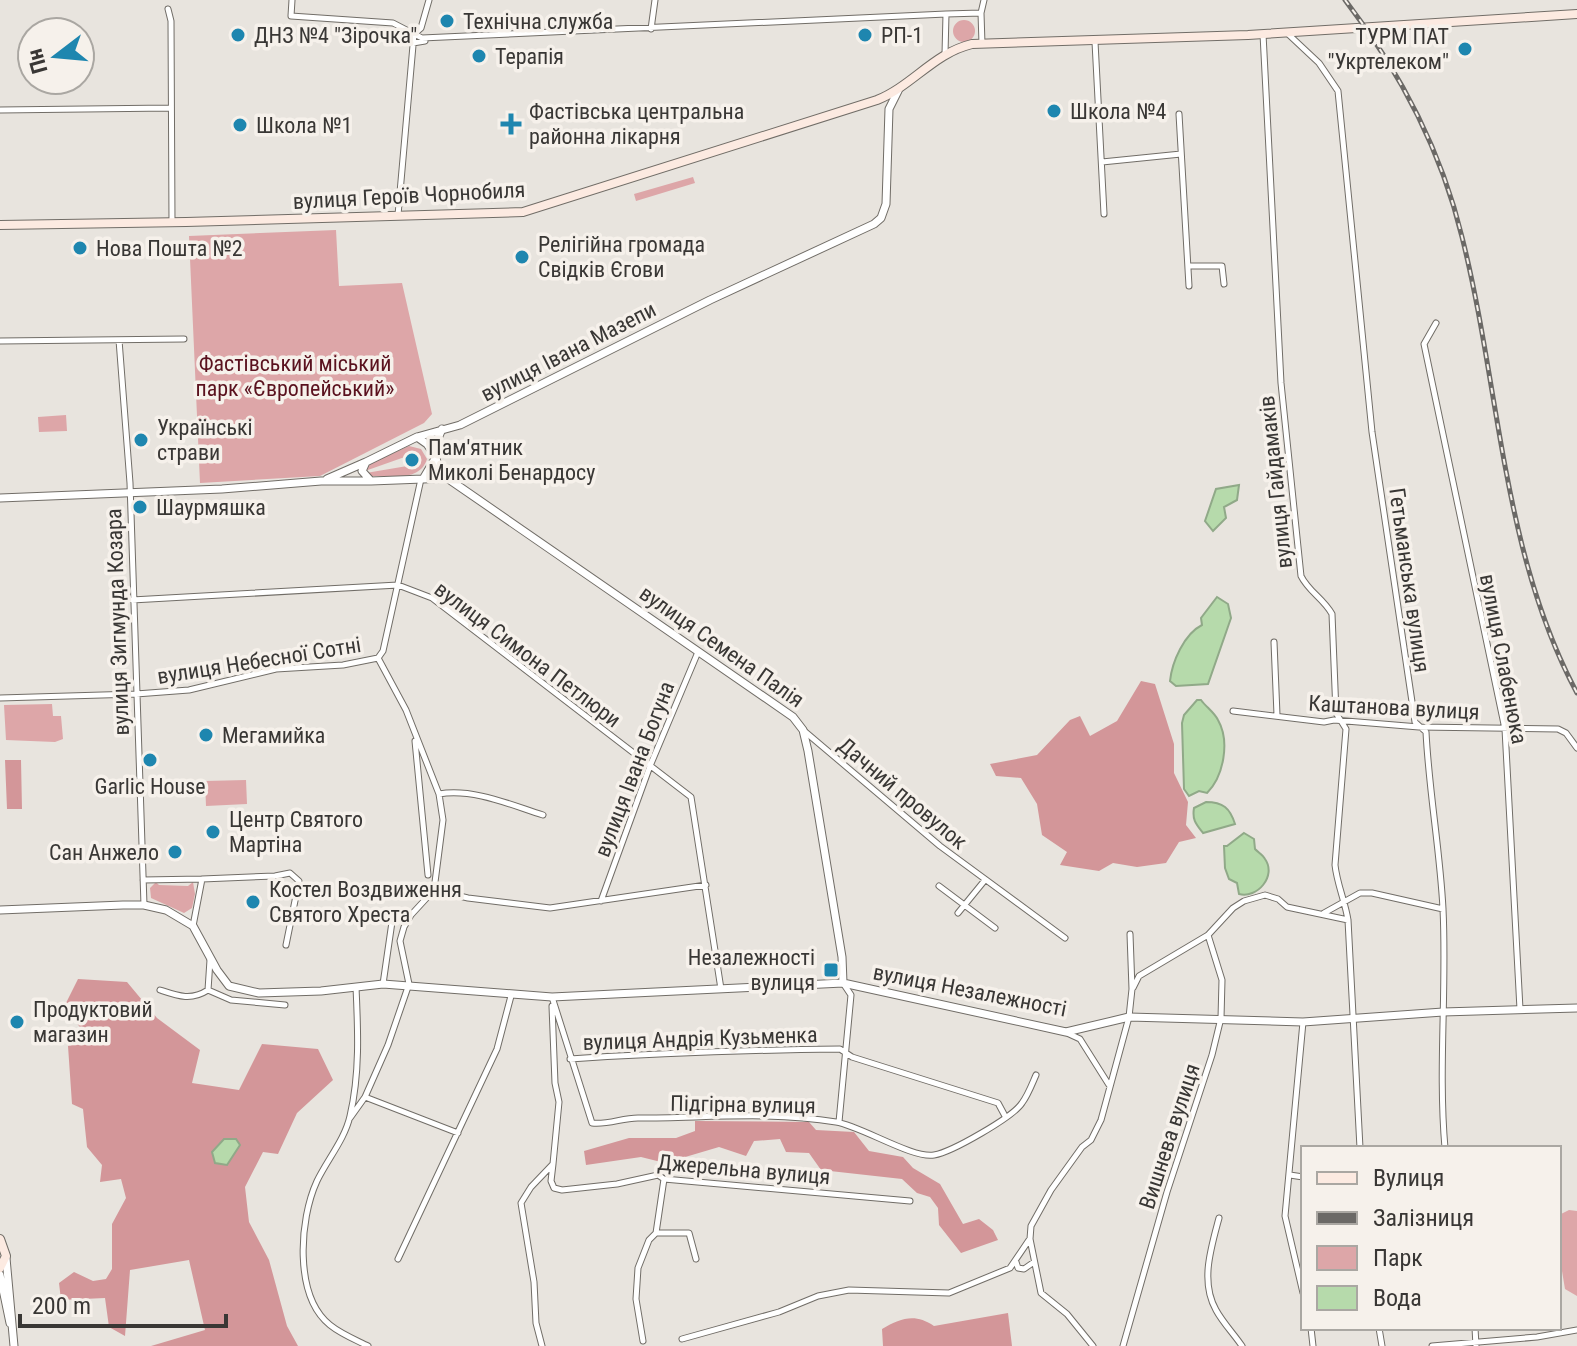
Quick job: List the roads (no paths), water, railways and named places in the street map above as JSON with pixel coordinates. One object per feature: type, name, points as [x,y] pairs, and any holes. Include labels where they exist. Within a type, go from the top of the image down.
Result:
[{"type":"main road","points":[[945,54],[956,48],[982,44],[1287,33],[1577,14]]},
{"type":"main road","name":"вулиця Героїв Чорнобиля","points":[[0,225],[523,212],[740,145],[898,91],[945,54]]},
{"type":"main road","points":[[0,1239],[6,1256],[0,1272]]},
{"type":"street","points":[[292,0],[291,16],[393,23],[422,38],[981,13]]},
{"type":"street","points":[[398,215],[414,34],[421,28],[429,0]]},
{"type":"street","points":[[651,29],[655,0]]},
{"type":"street","points":[[982,44],[981,13],[984,0]]},
{"type":"street","points":[[168,9],[172,223]]},
{"type":"street","points":[[945,54],[946,14]]},
{"type":"street","name":"Гетьманська вулиця","points":[[1287,33],[1319,63],[1338,91],[1372,432],[1415,722],[1426,732],[1428,783],[1443,909],[1441,1079],[1445,1146]]},
{"type":"street","name":"вулиця Гайдамаків","points":[[1263,34],[1281,383],[1301,576],[1308,589],[1324,600],[1332,614],[1336,713],[1345,724],[1335,865],[1337,884],[1345,900],[1348,920],[1360,1146]]},
{"type":"street","points":[[413,43],[456,37]]},
{"type":"street","points":[[1095,42],[1104,214]]},
{"type":"street","name":"вулиця Івана Мазепи","points":[[366,462],[417,437],[460,425],[881,218],[887,199],[889,109],[898,91]]},
{"type":"street","points":[[0,110],[170,108]]},
{"type":"street","points":[[1179,114],[1189,286]]},
{"type":"street","points":[[1102,162],[1181,154]]},
{"type":"street","points":[[1188,266],[1222,266],[1224,284]]},
{"type":"street","name":"вулиця Слабенюка","points":[[1436,323],[1424,344],[1505,729],[1520,1009]]},
{"type":"street","points":[[0,341],[184,339]]},
{"type":"street","name":"вулиця Зигмунда Козара","points":[[119,340],[130,492],[144,905]]},
{"type":"street","points":[[368,1346],[330,1325],[310,1299],[304,1263],[303,1224],[316,1183],[350,1118],[365,1097],[388,1045],[409,984],[400,941],[411,915],[434,890],[443,820],[439,794],[406,710],[378,658],[383,651],[422,479],[442,429]]},
{"type":"street","points":[[417,437],[434,454]]},
{"type":"street","name":"вулиця Семена Палія","points":[[434,454],[438,468],[447,478],[699,650],[793,717],[803,730],[842,957],[843,983],[851,995],[839,1122]]},
{"type":"street","points":[[321,481],[366,462]]},
{"type":"street","points":[[366,462],[362,471],[369,481]]},
{"type":"street","points":[[0,498],[222,489],[321,481],[447,478]]},
{"type":"street","name":"вулиця Симона Петлюри","points":[[132,600],[398,585],[432,598],[691,797],[721,990]]},
{"type":"street","name":"Каштанова вулиця","points":[[1274,642],[1277,715]]},
{"type":"street","name":"вулиця Івана Богуна","points":[[601,901],[650,766],[699,650]]},
{"type":"street","name":"вулиця Небесної Сотні","points":[[0,698],[189,690],[276,669],[343,665],[378,658]]},
{"type":"street","name":"Каштанова вулиця","points":[[1233,711],[1324,722],[1558,729],[1566,733],[1577,748]]},
{"type":"street","name":"Дачний провулок","points":[[803,730],[919,829],[1065,938]]},
{"type":"street","points":[[414,736],[428,875]]},
{"type":"street","points":[[439,794],[451,792],[487,798],[543,815]]},
{"type":"street","points":[[143,880],[290,873],[299,881],[286,945]]},
{"type":"street","points":[[0,910],[144,905],[166,910],[193,926],[202,879]]},
{"type":"street","points":[[958,913],[985,880]]},
{"type":"street","points":[[434,890],[468,898],[550,908],[706,885]]},
{"type":"street","points":[[939,886],[995,928]]},
{"type":"street","points":[[1324,914],[1360,893],[1443,909]]},
{"type":"street","points":[[1132,989],[1139,976],[1208,935],[1233,908],[1244,901],[1265,895],[1278,899],[1287,907],[1348,920]]},
{"type":"street","points":[[383,984],[392,922]]},
{"type":"street","name":"вулиця Незалежності","points":[[193,926],[223,979],[229,986],[245,992],[298,992],[409,984],[511,996],[552,997],[843,983],[1066,1032],[1129,1017],[1303,1022],[1443,1012],[1577,1008]]},
{"type":"street","points":[[1093,1346],[1067,1314],[1041,1293],[1030,1239],[1031,1226],[1051,1190],[1097,1130],[1129,1017],[1132,989],[1130,934]]},
{"type":"street","name":"Вишнева вулиця","points":[[1123,1346],[1221,1018],[1222,980],[1208,935]]},
{"type":"street","points":[[208,990],[209,955]]},
{"type":"street","points":[[350,1118],[359,1046],[356,987]]},
{"type":"street","points":[[160,990],[193,998],[208,990]]},
{"type":"street","points":[[208,990],[231,1000],[285,1005]]},
{"type":"street","points":[[398,1259],[497,1049],[511,996]]},
{"type":"street","points":[[542,1346],[536,1323],[534,1282],[521,1203],[553,1164],[559,1102],[555,1083],[552,997]]},
{"type":"street","name":"Підгірна вулиця","points":[[552,997],[592,1123],[606,1125],[638,1117],[697,1116],[839,1122],[929,1156],[948,1152],[966,1143],[1021,1105],[1036,1075]]},
{"type":"street","points":[[1301,1285],[1286,1223],[1290,1142],[1303,1022]]},
{"type":"street","points":[[1066,1032],[1080,1039],[1109,1085]]},
{"type":"street","name":"вулиця Андрія Кузьменка","points":[[570,1059],[701,1054],[724,1050],[840,1049],[852,1057],[998,1103],[1005,1116]]},
{"type":"street","points":[[365,1097],[458,1133]]},
{"type":"street","name":"Джерельна вулиця","points":[[553,1164],[551,1184],[562,1190],[617,1184],[652,1176],[910,1201]]},
{"type":"street","points":[[1290,1175],[1301,1177]]},
{"type":"street","points":[[643,1341],[636,1283],[642,1253],[656,1233],[664,1179]]},
{"type":"street","points":[[1219,1218],[1209,1259],[1210,1293],[1215,1309],[1242,1346]]},
{"type":"street","points":[[656,1233],[689,1233],[696,1259]]},
{"type":"street","points":[[682,1339],[779,1312],[818,1296],[849,1290],[949,1293],[1010,1268],[1030,1239]]},
{"type":"street","points":[[6,1256],[14,1346]]},
{"type":"street","points":[[1016,1262],[1018,1268],[1024,1269],[1035,1261]]},
{"type":"street","points":[[0,1272],[6,1277],[13,1332]]},
{"type":"street","points":[[0,1272],[3,1310],[13,1332]]},
{"type":"street","points":[[1432,1346],[1476,1344],[1577,1330]]},
{"type":"water","points":[[1239,485],[1237,500],[1224,507],[1226,518],[1213,531],[1205,521],[1216,489]]},
{"type":"water","points":[[1217,597],[1228,604],[1231,618],[1208,684],[1176,686],[1170,681],[1176,657],[1184,642],[1202,625],[1201,618]]},
{"type":"water","points":[[1197,700],[1201,700],[1218,720],[1224,748],[1221,768],[1213,786],[1207,793],[1199,791],[1189,796],[1184,789],[1182,723],[1184,715]]},
{"type":"water","points":[[1206,802],[1225,807],[1235,824],[1203,833],[1195,822],[1194,808]]},
{"type":"water","points":[[1244,833],[1254,839],[1255,849],[1265,859],[1269,872],[1258,890],[1246,895],[1239,894],[1237,883],[1229,879],[1224,846]]},
{"type":"water","points":[[224,1139],[236,1139],[240,1145],[227,1165],[215,1163],[212,1152]]},
{"type":"railway","points":[[1345,0],[1383,54],[1416,112],[1453,205],[1475,294],[1518,527],[1552,639],[1577,693]]},
{"type":"place","name":"Технічна служба","points":[[447,21]]},
{"type":"place","name":"ДНЗ №4 \"Зірочка\"","points":[[238,35]]},
{"type":"place","name":"РП-1","points":[[865,35]]},
{"type":"place","name":"ТУРМ ПАТ \"Укртелеком\"","points":[[1465,49]]},
{"type":"place","name":"Терапія","points":[[479,56]]},
{"type":"place","name":"Школа №4","points":[[1054,111]]},
{"type":"place","name":"Фастівська центральна районна лікарня","points":[[511,124]]},
{"type":"place","name":"Школа №1","points":[[240,125]]},
{"type":"place","name":"Нова Пошта №2","points":[[80,248]]},
{"type":"place","name":"Релігійна громада Свідків Єгови","points":[[522,257]]},
{"type":"place","name":"Українські страви","points":[[141,440]]},
{"type":"place","name":"Пам'ятник Миколі Бенардосу","points":[[412,460]]},
{"type":"place","name":"Шаурмяшка","points":[[140,507]]},
{"type":"place","name":"Мегамийка","points":[[206,735]]},
{"type":"place","name":"Garlic House","points":[[150,760]]},
{"type":"place","name":"Центр Святого Мартіна","points":[[213,832]]},
{"type":"place","name":"Сан Анжело","points":[[175,852]]},
{"type":"place","name":"Костел Воздвиження Святого Хреста","points":[[253,902]]},
{"type":"place","name":"Незалежності вулиця","points":[[831,970]]},
{"type":"place","name":"Продуктовий магазин","points":[[17,1022]]},
{"type":"park label","name":"Фастівський міський парк «Європейський»","points":[[295,376]]}]
